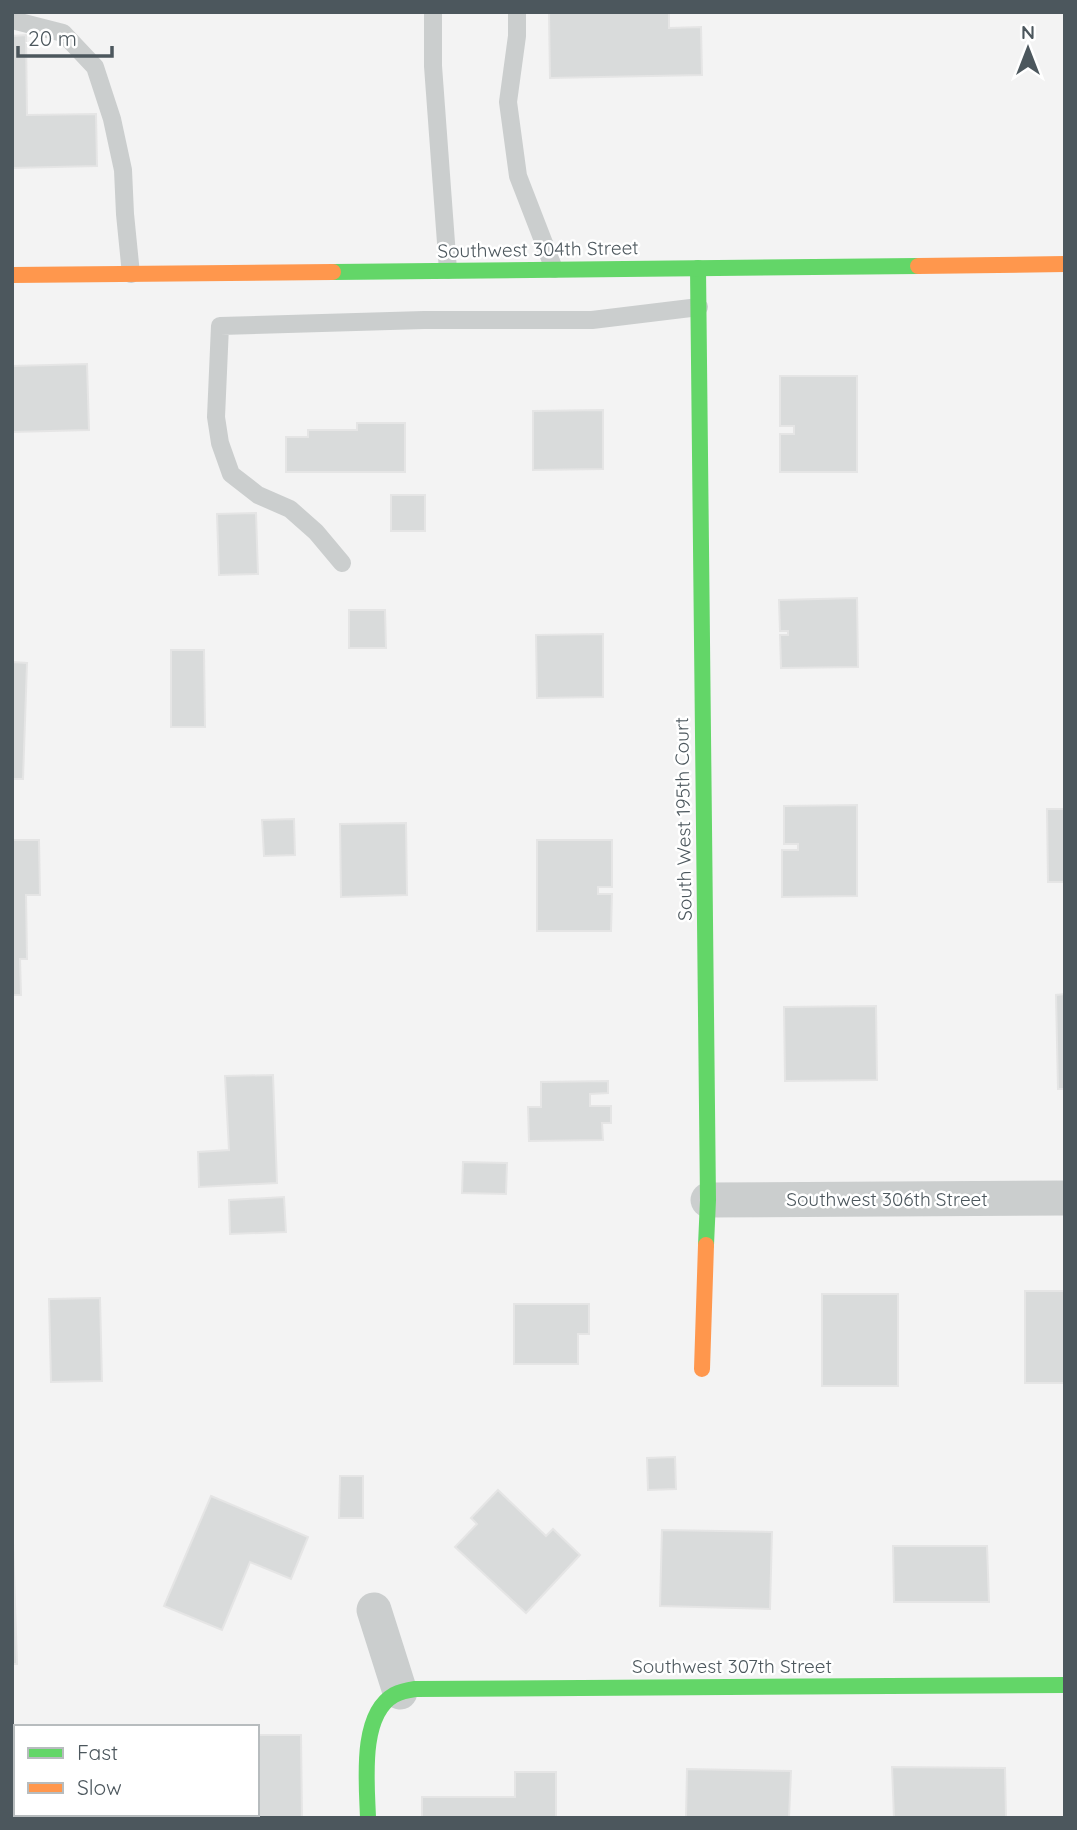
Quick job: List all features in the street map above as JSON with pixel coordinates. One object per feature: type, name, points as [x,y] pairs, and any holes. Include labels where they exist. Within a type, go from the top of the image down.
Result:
[{"type":"street","name":"Southwest 304th Street","points":[[12,275],[1065,264]]},
{"type":"street","name":"South West 195th Court","points":[[698,268],[708,1200],[702,1369]]},
{"type":"street","name":"Southwest 306th Street","points":[[708,1200],[1065,1198]]},
{"type":"street","points":[[368,1818],[368,1759],[373,1727],[383,1705],[400,1692],[374,1610]]},
{"type":"street","name":"Southwest 307th Street","points":[[400,1692],[450,1688],[1065,1685]]},
{"type":"lane","points":[[433,12],[433,66],[448,271]]},
{"type":"lane","points":[[517,12],[517,36],[508,102],[518,176],[554,270]]},
{"type":"lane","points":[[12,20],[63,33],[94,67],[113,119],[123,170],[131,274]]},
{"type":"lane","points":[[342,563],[316,532],[289,509],[258,495],[232,474],[220,443],[216,417],[220,326],[424,320],[592,320],[699,307]]},
{"type":"building","points":[[549,12],[669,12],[669,28],[701,27],[702,75],[550,78]]},
{"type":"building","points":[[26,35],[27,115],[96,114],[97,166],[12,168],[12,36]]},
{"type":"building","points":[[87,364],[89,430],[12,432],[12,366]]},
{"type":"building","points":[[780,376],[857,376],[857,472],[780,472],[780,434],[794,434],[794,426],[780,426]]},
{"type":"building","points":[[603,410],[603,469],[533,470],[533,411]]},
{"type":"building","points":[[357,423],[405,423],[405,472],[286,472],[286,437],[308,437],[308,430],[357,430]]},
{"type":"building","points":[[391,495],[425,495],[425,531],[391,531]]},
{"type":"building","points":[[256,513],[258,574],[219,575],[217,514]]},
{"type":"building","points":[[857,598],[858,667],[781,668],[780,635],[788,635],[788,631],[780,631],[779,600]]},
{"type":"building","points":[[349,610],[385,610],[386,648],[349,648]]},
{"type":"building","points":[[603,634],[603,697],[537,698],[536,635]]},
{"type":"building","points":[[171,650],[204,650],[205,727],[171,727]]},
{"type":"building","points":[[12,662],[27,663],[23,779],[12,779]]},
{"type":"building","points":[[857,805],[857,896],[782,897],[782,850],[798,850],[798,844],[784,844],[784,806]]},
{"type":"building","points":[[1047,809],[1065,809],[1065,882],[1048,882]]},
{"type":"building","points":[[294,819],[295,855],[264,856],[262,820]]},
{"type":"building","points":[[406,823],[407,895],[341,897],[340,824]]},
{"type":"building","points":[[12,840],[39,840],[40,895],[26,895],[27,959],[20,959],[21,995],[12,995]]},
{"type":"building","points":[[537,840],[612,840],[612,887],[598,887],[598,894],[612,894],[611,931],[537,931]]},
{"type":"building","points":[[1065,994],[1065,1089],[1058,1089],[1056,995]]},
{"type":"building","points":[[876,1006],[877,1080],[785,1081],[784,1007]]},
{"type":"building","points":[[273,1075],[277,1183],[199,1187],[198,1152],[229,1150],[225,1076]]},
{"type":"building","points":[[608,1081],[608,1093],[590,1094],[590,1106],[611,1106],[611,1123],[602,1123],[603,1140],[529,1141],[528,1107],[541,1107],[541,1082]]},
{"type":"building","points":[[463,1162],[507,1163],[506,1194],[462,1193]]},
{"type":"building","points":[[284,1197],[286,1232],[230,1234],[229,1200]]},
{"type":"building","points":[[1025,1291],[1065,1291],[1065,1383],[1025,1383]]},
{"type":"building","points":[[822,1294],[898,1294],[898,1386],[822,1386]]},
{"type":"building","points":[[100,1298],[102,1381],[51,1382],[49,1299]]},
{"type":"building","points":[[514,1304],[589,1304],[589,1334],[578,1334],[578,1364],[514,1364]]},
{"type":"building","points":[[675,1457],[676,1489],[648,1490],[647,1458]]},
{"type":"building","points":[[340,1476],[363,1476],[363,1518],[339,1518]]},
{"type":"building","points":[[498,1490],[546,1536],[553,1529],[580,1555],[526,1613],[455,1547],[477,1524],[471,1518]]},
{"type":"building","points":[[211,1496],[308,1537],[291,1579],[250,1562],[222,1630],[164,1606]]},
{"type":"building","points":[[12,1513],[17,1664],[12,1664]]},
{"type":"building","points":[[662,1530],[772,1532],[770,1609],[660,1606]]},
{"type":"building","points":[[893,1546],[987,1546],[989,1602],[894,1602]]},
{"type":"building","points":[[259,1735],[301,1735],[302,1818],[241,1818],[259,1816]]},
{"type":"building","points":[[14,1756],[14,1816],[38,1818],[12,1818]]},
{"type":"building","points":[[892,1767],[1005,1768],[1006,1818],[894,1818]]},
{"type":"building","points":[[687,1769],[791,1771],[789,1818],[686,1818]]},
{"type":"building","points":[[515,1772],[556,1772],[556,1818],[422,1818],[422,1797],[515,1797]]},
{"type":"traffic: fast","points":[[333,272],[918,266]]},
{"type":"traffic: fast","points":[[698,268],[708,1200],[706,1245]]},
{"type":"traffic: fast","points":[[368,1818],[367,1751],[375,1718],[383,1705],[394,1695],[415,1689],[1065,1685]]},
{"type":"traffic: slow","points":[[918,266],[1065,264]]},
{"type":"traffic: slow","points":[[12,275],[333,272]]},
{"type":"traffic: slow","points":[[702,1369],[706,1245]]}]
